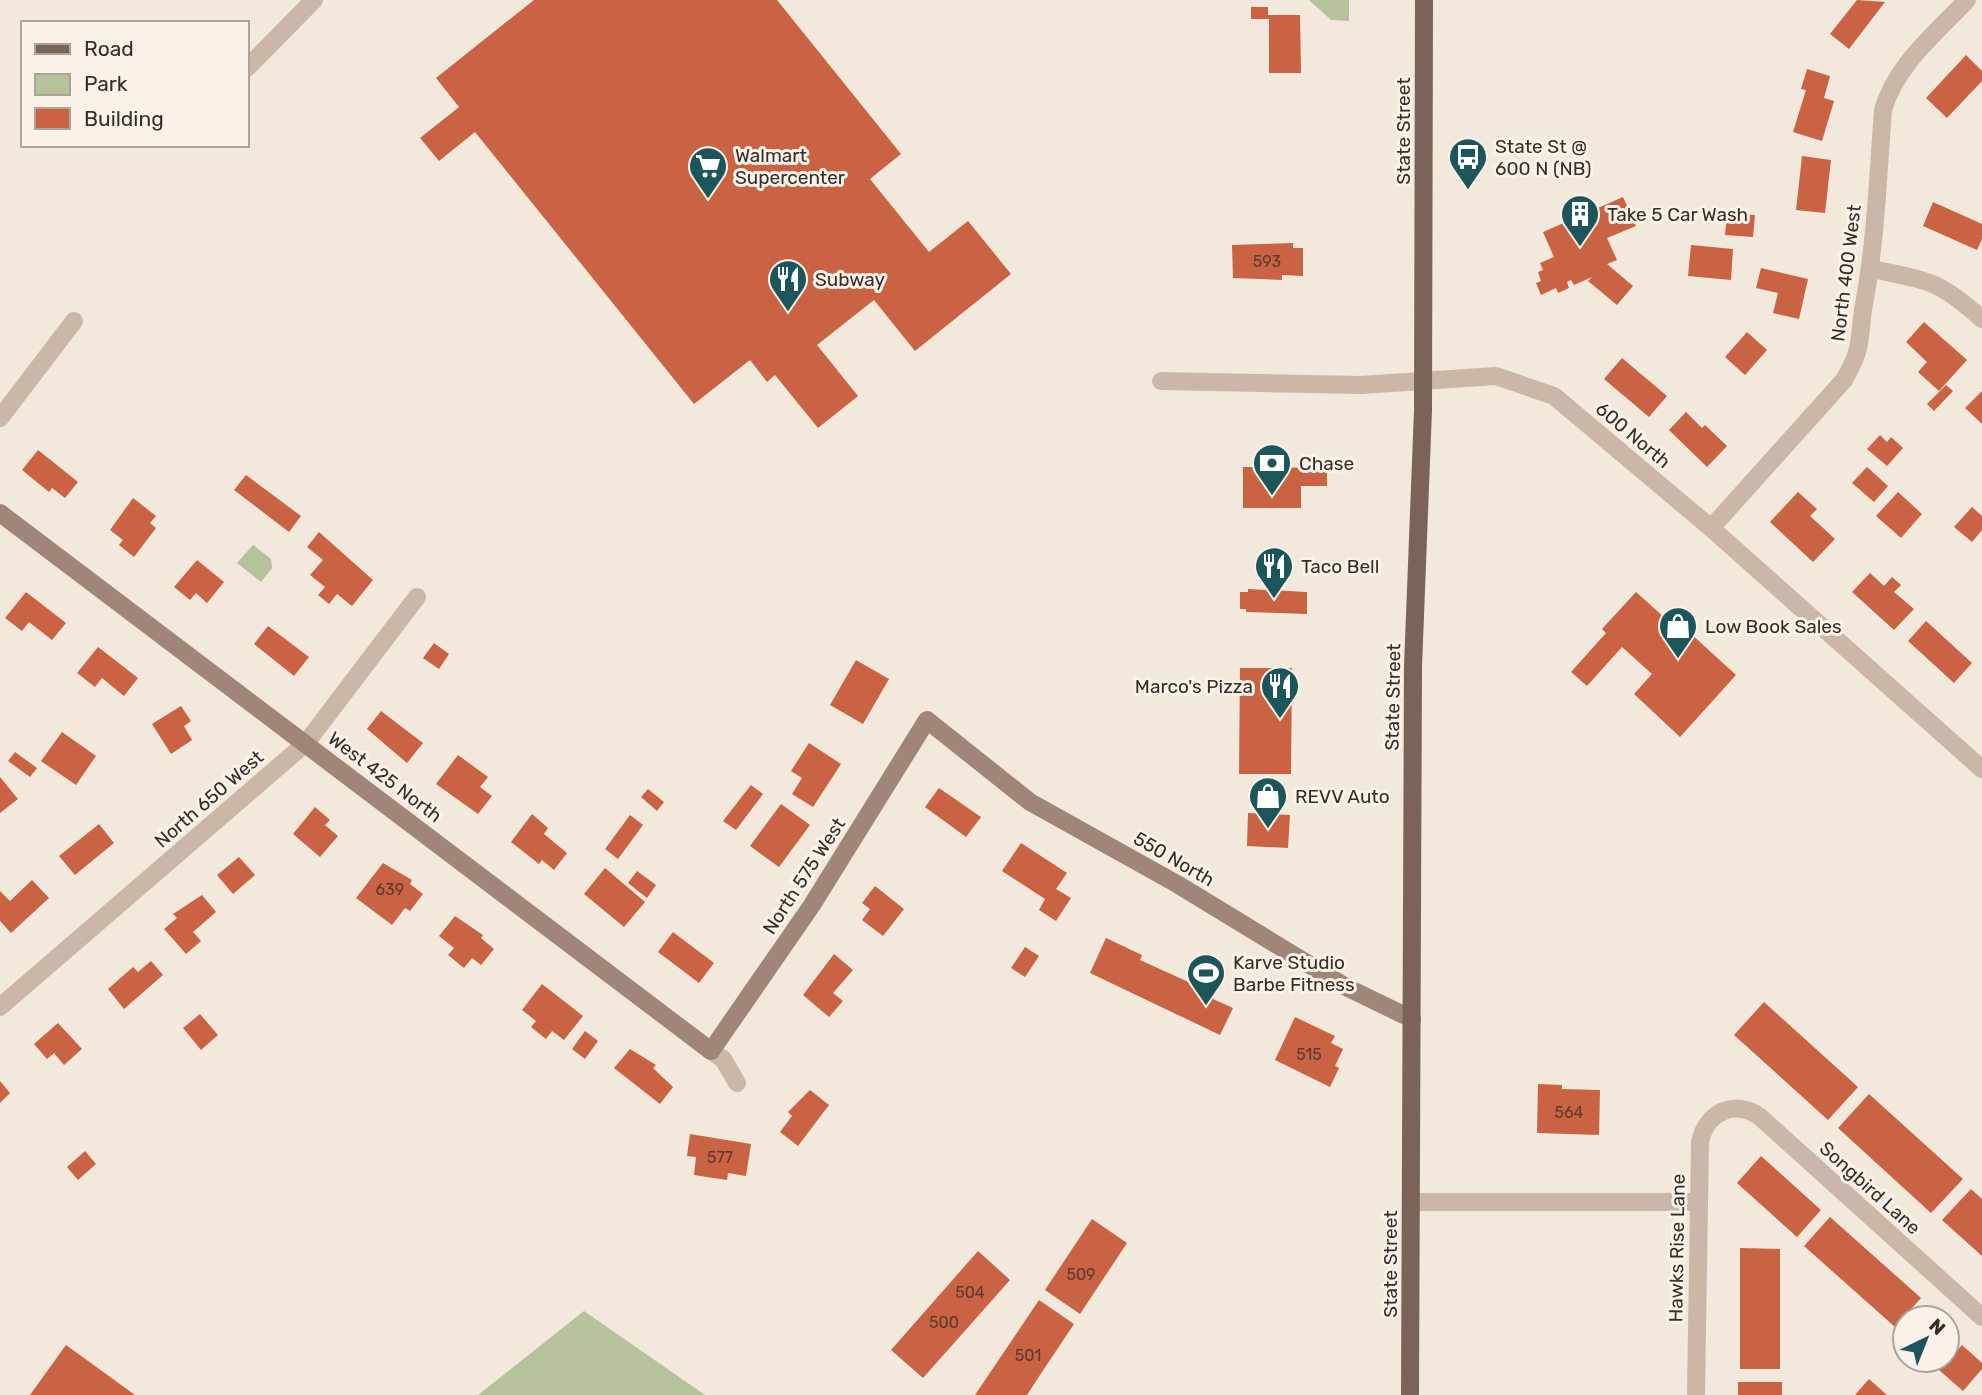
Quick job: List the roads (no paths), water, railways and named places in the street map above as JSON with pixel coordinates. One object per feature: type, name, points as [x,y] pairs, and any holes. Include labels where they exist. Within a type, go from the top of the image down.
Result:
[{"type":"main road","name":"State Street","points":[[1410,1395],[1413,667],[1422,383],[1424,0]]},
{"type":"street","points":[[248,67],[314,0]]},
{"type":"street","name":"North 400 West","points":[[1711,528],[1844,380],[1862,340],[1864,307],[1872,269],[1883,110],[1889,88],[1903,67],[1967,0]]},
{"type":"street","points":[[1872,269],[1909,275],[1936,284],[1957,297],[1982,319]]},
{"type":"street","points":[[0,418],[74,321]]},
{"type":"street","name":"600 North","points":[[1161,381],[1361,385],[1496,376],[1554,396],[1711,528],[1982,769]]},
{"type":"street","name":"West 425 North","points":[[0,513],[723,1059],[737,1083]]},
{"type":"street","name":"North 650 West","points":[[0,1007],[306,744],[417,597]]},
{"type":"street","name":"550 North","points":[[927,720],[1030,802],[1177,884],[1346,987],[1412,1019]]},
{"type":"street","name":"North 575 West","points":[[712,1051],[812,905],[927,720]]},
{"type":"street","name":"Songbird Lane","points":[[1722,1111],[1743,1109],[1759,1116],[1982,1317]]},
{"type":"street","name":"Hawks Rise Lane","points":[[1696,1395],[1702,1133],[1710,1119],[1722,1111]]},
{"type":"street","points":[[1411,1202],[1699,1202]]},
{"type":"place","name":"State St @ 600 N (NB)","points":[[1468,191]]},
{"type":"place","name":"Walmart Supercenter","points":[[708,200]]},
{"type":"place","name":"Take 5 Car Wash","points":[[1580,248]]},
{"type":"place","name":"Subway","points":[[788,313]]},
{"type":"place","name":"Chase","points":[[1272,497]]},
{"type":"place","name":"Taco Bell","points":[[1274,600]]},
{"type":"place","name":"Low Book Sales","points":[[1678,660]]},
{"type":"place","name":"Marco's Pizza","points":[[1280,720]]},
{"type":"place","name":"REVV Auto","points":[[1268,830]]},
{"type":"place","name":"Karve Studio Barbe Fitness","points":[[1206,1007]]}]
